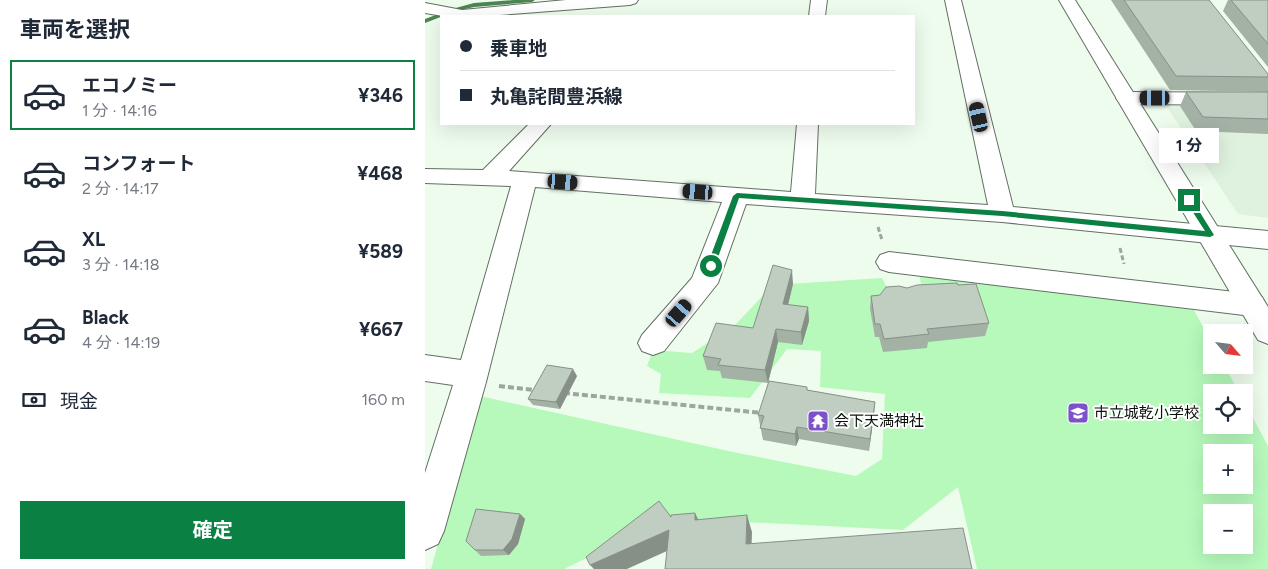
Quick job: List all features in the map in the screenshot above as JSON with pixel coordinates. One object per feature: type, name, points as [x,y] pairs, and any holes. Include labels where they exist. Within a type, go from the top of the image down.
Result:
[{"type":"street","points":[[817,15],[819,0]]},
{"type":"street","points":[[953,0],[1002,214]]},
{"type":"street","points":[[1067,0],[1268,332]]},
{"type":"street","points":[[425,8],[450,15],[507,7],[621,6]]},
{"type":"street","points":[[425,27],[440,20]]},
{"type":"street","points":[[1126,98],[1268,99]]},
{"type":"street","points":[[490,177],[540,125]]},
{"type":"street","points":[[802,201],[808,125]]},
{"type":"street","points":[[425,176],[525,179],[802,201],[1002,214],[1268,240]]},
{"type":"street","points":[[425,531],[471,378],[525,179]]},
{"type":"street","points":[[653,343],[704,283],[737,196]]},
{"type":"street","points":[[905,290],[896,263],[1252,305]]},
{"type":"street","points":[[425,368],[471,378]]},
{"type":"path","points":[[871,205],[896,263]]},
{"type":"path","points":[[1115,225],[1130,292]]},
{"type":"path","points":[[471,378],[538,390]]},
{"type":"path","points":[[557,392],[765,414]]},
{"type":"shaded area","points":[[1163,101],[1268,102],[1268,218],[1238,214]]},
{"type":"green space","points":[[919,273],[1194,310],[1203,327],[1203,374],[1229,374],[1235,384],[1203,384],[1203,434],[1253,434],[1253,418],[1268,446],[1268,569],[977,569],[958,487],[903,530],[668,518],[564,569],[431,569],[480,396],[733,452],[856,476],[882,459],[885,394],[820,387],[821,351],[787,349],[750,398],[659,393],[661,374],[647,366],[653,350],[692,353],[735,325],[773,285],[882,278],[889,292],[923,295]]},
{"type":"building","points":[[1124,0],[1209,0],[1268,74],[1268,77],[1176,76]]},
{"type":"building","points":[[1231,0],[1268,0],[1268,44]]},
{"type":"building","points":[[1186,92],[1268,92],[1268,119],[1203,117]]},
{"type":"building","points":[[773,265],[792,270],[783,304],[808,307],[801,332],[776,329],[765,370],[718,365],[721,359],[703,356],[716,323],[753,328]]},
{"type":"building","points":[[957,283],[958,285],[976,284],[989,323],[927,329],[929,334],[884,339],[880,324],[875,324],[871,296],[880,295],[886,287],[899,286],[907,288],[917,285]]},
{"type":"building","points":[[547,365],[573,369],[556,402],[528,399]]},
{"type":"building","name":"会下天満神社","points":[[769,381],[875,402],[870,439],[797,427],[795,434],[760,428],[764,416],[758,415]]},
{"type":"building","points":[[659,501],[671,517],[671,515],[695,513],[695,520],[747,515],[746,544],[963,528],[972,569],[665,569],[669,530],[590,565],[586,557]]},
{"type":"building","points":[[476,509],[520,514],[512,539],[503,550],[475,550],[466,541]]},
{"type":"waterway","points":[[441,15],[474,5],[532,0]]},
{"type":"waterway","points":[[425,21],[440,15]]},
{"type":"place","name":"市立城乾小学校","points":[[1078,413]]},
{"type":"place","name":"会下天満神社","points":[[818,421]]},
{"type":"route","points":[[711,266],[737,196],[1002,214],[1210,235],[1189,200]]}]
